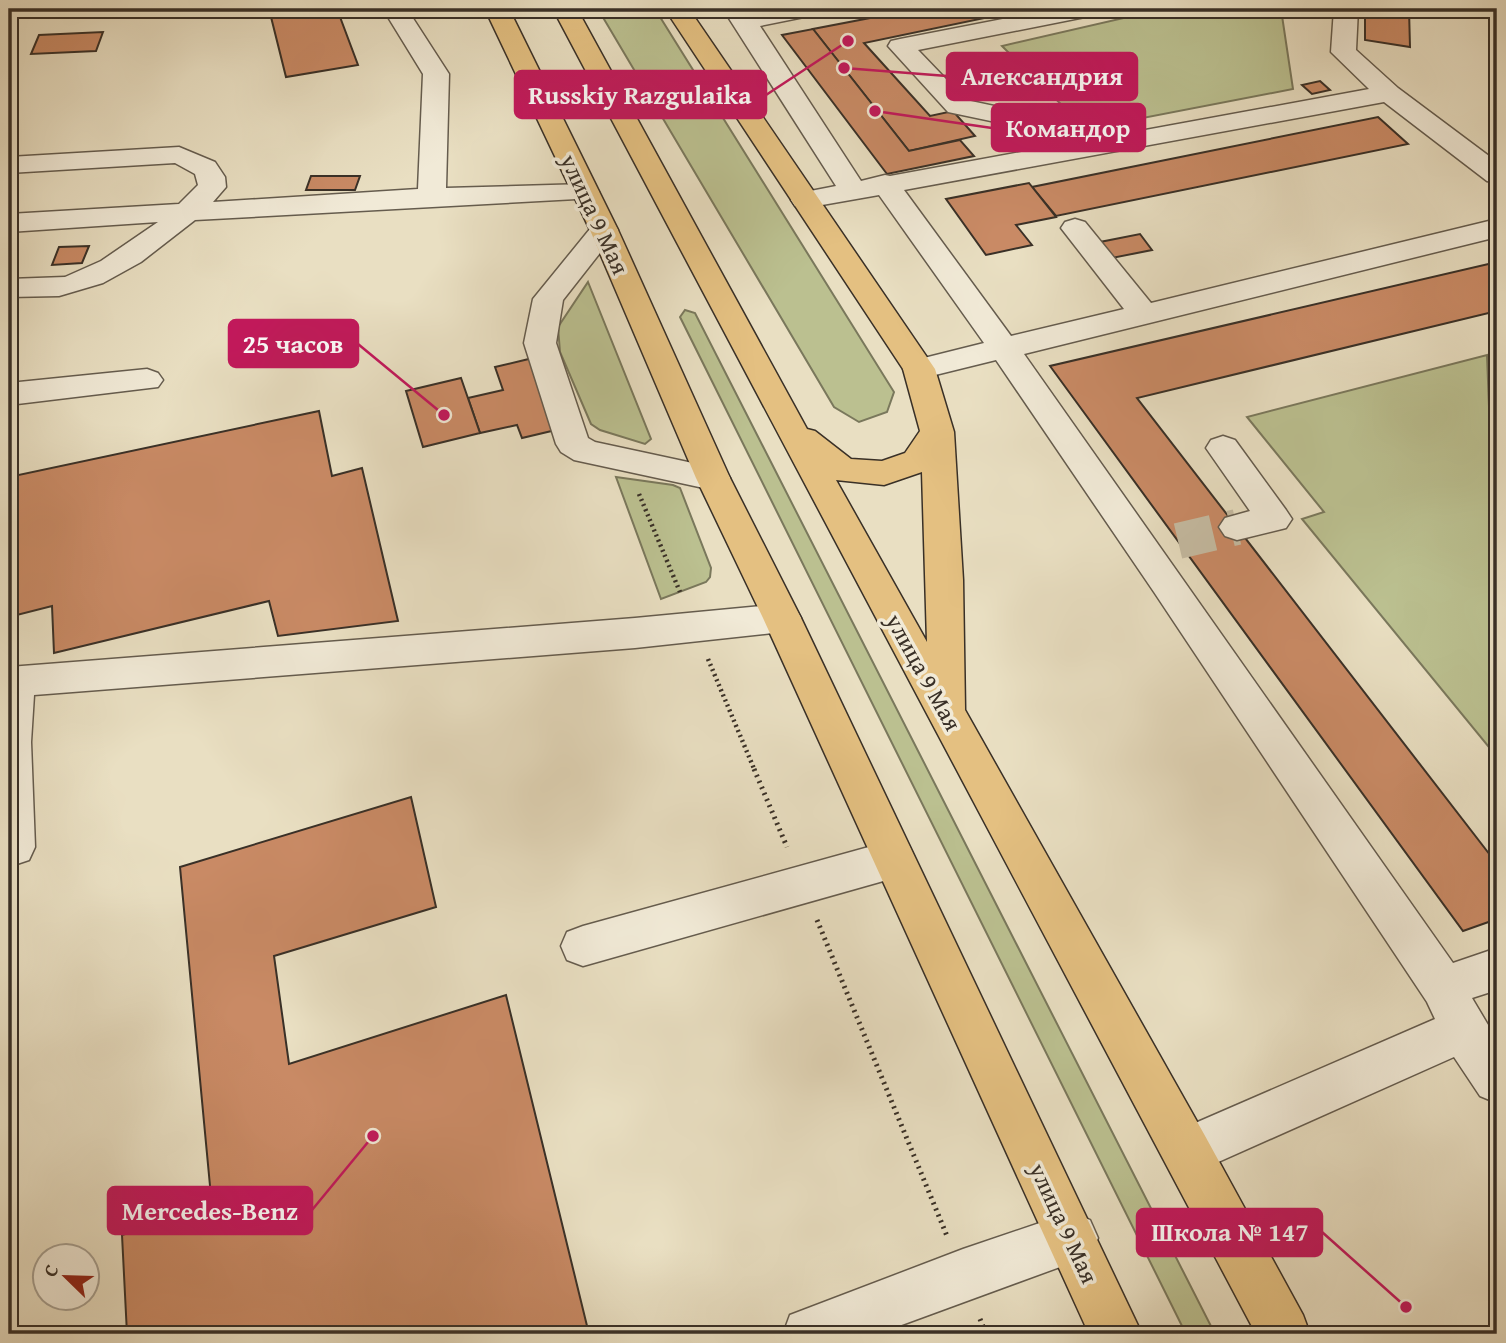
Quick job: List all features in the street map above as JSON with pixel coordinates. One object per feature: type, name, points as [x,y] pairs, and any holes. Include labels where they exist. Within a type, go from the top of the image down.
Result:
[{"type":"main road","name":"улица 9 Мая","points":[[497,9],[604,230],[713,478],[782,618],[1116,1334]]},
{"type":"main road","name":"улица 9 Мая","points":[[565,9],[791,430],[1187,1151],[1284,1334]]},
{"type":"main road","points":[[677,9],[919,369],[937,432],[945,580],[947,712]]},
{"type":"main road","points":[[791,430],[843,470],[884,474],[917,461],[937,432]]},
{"type":"street","points":[[395,9],[436,74],[432,197]]},
{"type":"street","points":[[811,9],[740,15],[852,189]]},
{"type":"street","points":[[1061,151],[1033,122],[957,106],[900,46],[1090,9]]},
{"type":"street","points":[[1346,9],[1343,52],[1388,93],[1497,175]]},
{"type":"street","points":[[805,200],[852,189],[1388,93]]},
{"type":"street","points":[[9,165],[179,155],[205,167],[211,177],[212,187],[189,212],[114,266],[72,284],[9,288]]},
{"type":"street","points":[[885,183],[1004,348],[1162,546],[1443,987],[1463,1030],[1497,1080]]},
{"type":"street","points":[[9,223],[432,197],[585,192]]},
{"type":"street","points":[[1075,228],[1145,316]]},
{"type":"street","points":[[919,369],[1497,228]]},
{"type":"street","points":[[604,230],[548,299],[540,343],[573,444],[586,452],[713,478]]},
{"type":"street","points":[[9,394],[147,380]]},
{"type":"street","points":[[1223,448],[1275,519],[1237,527]]},
{"type":"street","points":[[14,847],[10,743],[12,682],[635,633],[782,618]]},
{"type":"street","points":[[583,946],[894,859]]},
{"type":"street","points":[[1443,987],[1497,969]]},
{"type":"street","points":[[1187,1151],[1463,1030]]},
{"type":"street","points":[[810,1334],[963,1275],[1072,1238]]},
{"type":"green space","points":[[598,9],[655,9],[894,392],[887,412],[859,422],[834,407]]},
{"type":"green space","points":[[1147,9],[1281,9],[1293,89],[1086,129],[1002,46],[1150,12]]},
{"type":"green space","points":[[588,282],[651,439],[645,444],[600,430],[591,424],[560,352],[558,327]]},
{"type":"green space","points":[[685,310],[695,313],[1215,1334],[1186,1334],[680,317]]},
{"type":"green space","points":[[1487,355],[1497,614],[1497,757],[1302,519],[1324,512],[1247,417]]},
{"type":"green space","points":[[616,477],[680,488],[711,568],[706,582],[661,599]]},
{"type":"building","points":[[269,9],[337,9],[358,65],[286,77]]},
{"type":"building","points":[[917,9],[1028,9],[864,43],[930,116],[953,111],[975,136],[909,151],[813,29]]},
{"type":"building","points":[[1365,9],[1409,9],[1410,47],[1365,40]]},
{"type":"building","points":[[813,29],[909,151],[960,140],[974,156],[887,174],[782,35]]},
{"type":"building","points":[[103,32],[96,51],[31,54],[39,35]]},
{"type":"building","points":[[1320,81],[1330,90],[1312,94],[1302,85]]},
{"type":"building","points":[[1378,117],[1408,144],[1056,216],[1032,187]]},
{"type":"building","points":[[311,176],[360,176],[355,190],[306,190]]},
{"type":"building","points":[[1029,183],[1056,217],[1016,225],[1032,245],[986,255],[946,199]]},
{"type":"building","points":[[1140,234],[1152,250],[1112,258],[1100,242]]},
{"type":"building","points":[[89,246],[82,263],[52,265],[59,247]]},
{"type":"building","points":[[1497,262],[1497,311],[1137,398],[1497,864],[1497,919],[1463,931],[1050,366]]},
{"type":"building","points":[[533,358],[560,429],[522,438],[517,425],[480,433],[468,398],[503,390],[495,367]]},
{"type":"building","points":[[461,378],[480,433],[423,447],[406,391]]},
{"type":"building","points":[[319,411],[332,476],[362,468],[398,621],[278,636],[269,601],[54,653],[52,606],[9,617],[9,477]]},
{"type":"building","points":[[411,797],[436,907],[274,956],[289,1064],[506,995],[589,1334],[127,1334],[122,1235],[212,1207],[180,867]]},
{"type":"tunnel","points":[[1178,541],[1237,527]]},
{"type":"place","name":"Russkiy Razgulaika","points":[[848,41]]},
{"type":"place","name":"Александрия","points":[[844,68]]},
{"type":"place","name":"Командор","points":[[875,111]]},
{"type":"place","name":"25 часов","points":[[444,415]]},
{"type":"place","name":"Mercedes-Benz","points":[[373,1136]]},
{"type":"place","name":"Школа № 147","points":[[1406,1307]]}]
